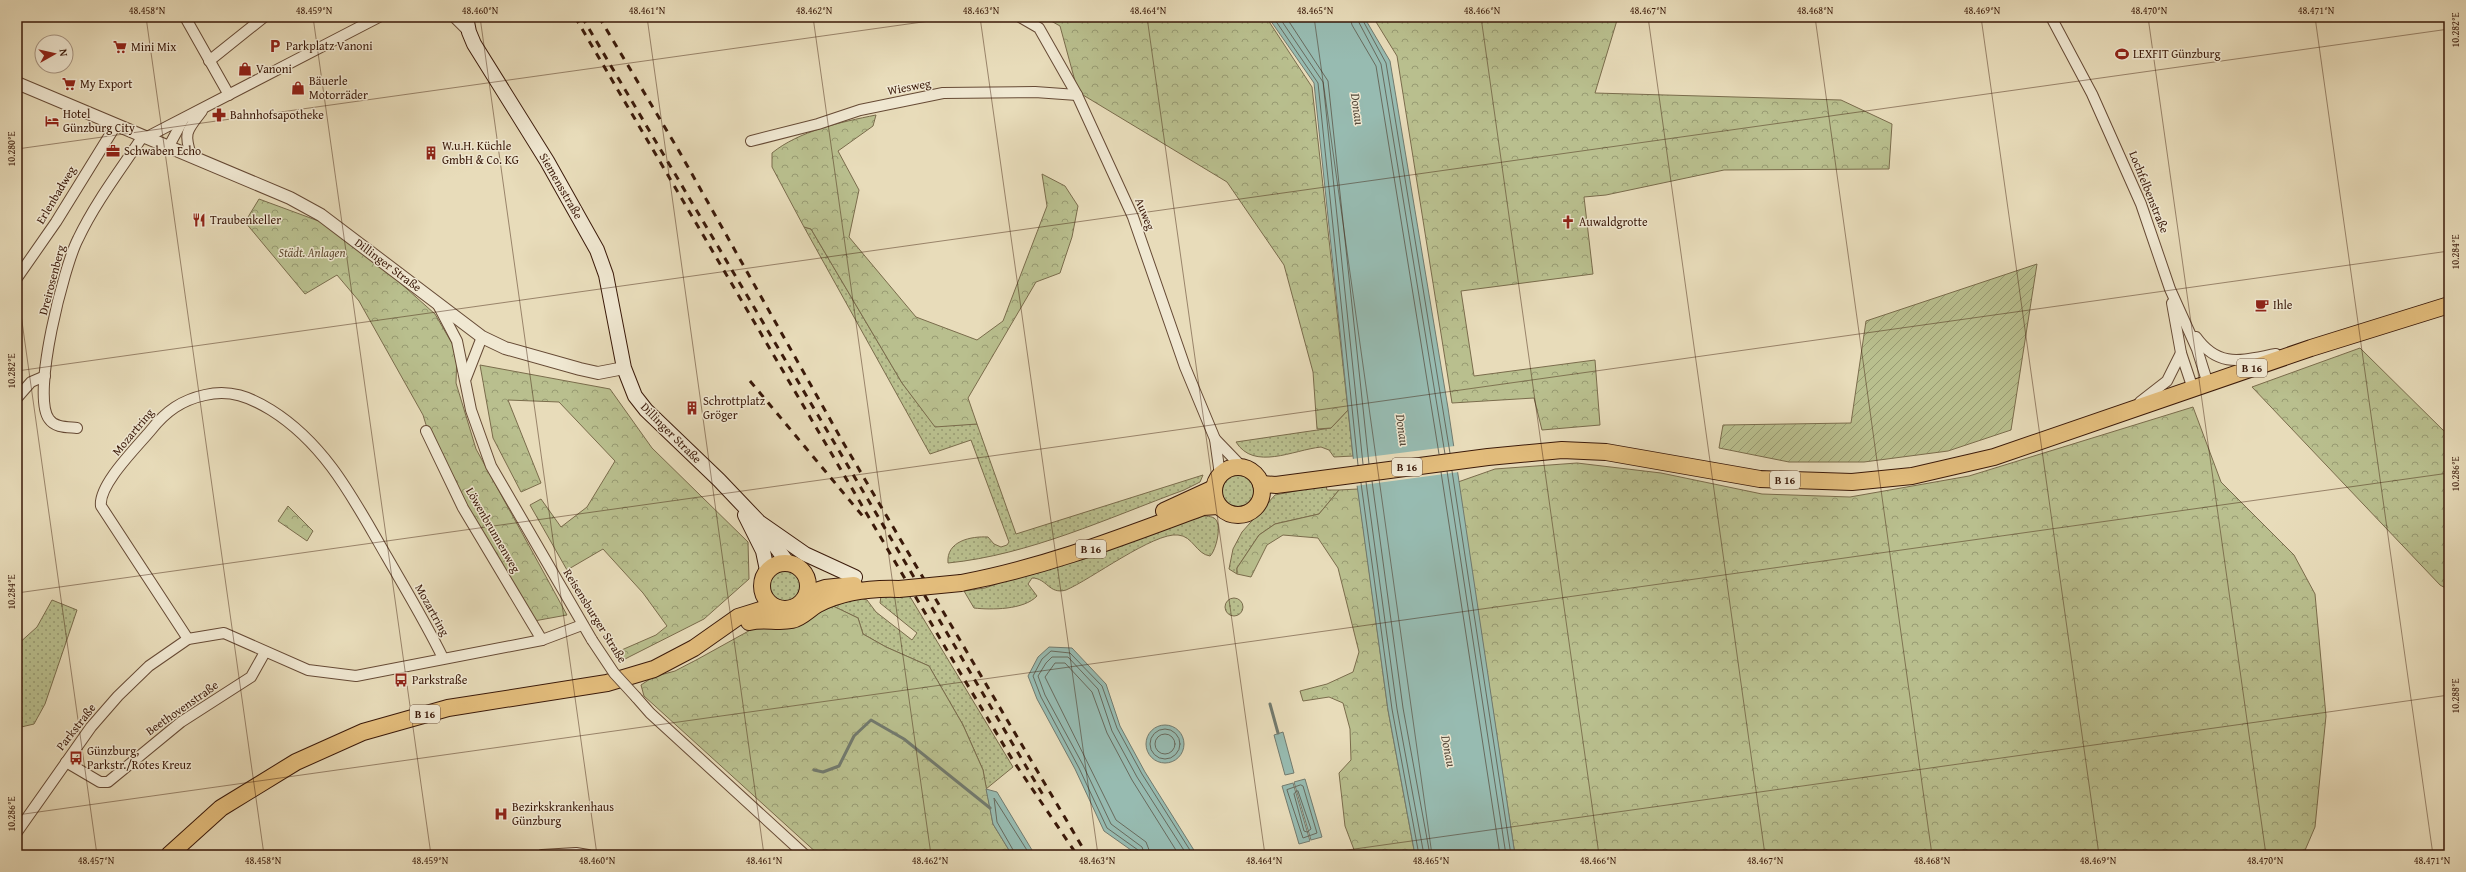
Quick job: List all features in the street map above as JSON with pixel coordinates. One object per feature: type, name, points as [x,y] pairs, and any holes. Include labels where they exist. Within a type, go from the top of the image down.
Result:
[{"type":"main road","name":"Siemensstraße","points":[[466,17],[469,32],[562,187],[597,250],[606,275],[624,368]]},
{"type":"main road","name":"B 16","points":[[1261,484],[1276,485],[1327,477],[1488,457],[1562,450],[1606,452],[1760,479],[1865,481],[1912,476],[1987,459],[2312,348],[2449,305]]},
{"type":"main road","name":"Dillinger Straße","points":[[624,368],[635,396],[646,410],[719,480],[759,522]]},
{"type":"main road","points":[[1144,520],[1217,481],[1226,469],[1242,467],[1254,473],[1261,484],[1261,496],[1250,511],[1238,515],[1231,514],[1218,506],[1217,481]]},
{"type":"main road","points":[[738,500],[759,541],[767,570],[780,563],[787,562],[759,522]]},
{"type":"main road","name":"B 16","points":[[787,562],[801,568],[806,574],[862,583],[897,585],[1018,572],[1078,554],[1203,507],[1218,506]]},
{"type":"main road","name":"B 16","points":[[959,579],[1031,560],[1144,520],[1184,514]]},
{"type":"main road","points":[[759,522],[805,554],[862,583]]},
{"type":"main road","name":"B 16","points":[[169,855],[222,808],[296,762],[363,732],[448,708],[607,683],[654,669],[694,648],[738,617],[761,588],[762,578],[767,570]]},
{"type":"main road","points":[[806,574],[807,594]]},
{"type":"main road","name":"B 16","points":[[738,617],[773,606],[790,609],[798,605],[807,594],[825,588],[862,583]]},
{"type":"main road","name":"B 16","points":[[708,638],[754,621],[792,620],[862,583]]},
{"type":"main road","points":[[761,588],[767,602],[773,606]]},
{"type":"street","points":[[185,17],[229,95]]},
{"type":"street","points":[[209,61],[264,17]]},
{"type":"street","points":[[145,136],[183,120],[379,17]]},
{"type":"street","points":[[454,17],[469,32]]},
{"type":"street","name":"Auweg","points":[[1020,17],[1039,28],[1077,95],[1133,217],[1185,367],[1215,439],[1217,481]]},
{"type":"street","name":"Lochfelbenstraße","points":[[2051,17],[2092,94],[2142,204],[2170,289],[2197,349],[2200,386]]},
{"type":"street","name":"Dillinger Straße","points":[[17,83],[290,198],[321,216],[482,337],[505,348],[598,373],[624,368]]},
{"type":"street","name":"Wiesweg","points":[[751,141],[818,124],[860,110],[943,93],[1011,91],[1077,95]]},
{"type":"street","points":[[191,155],[186,137],[187,129],[206,107]]},
{"type":"street","points":[[169,146],[183,120]]},
{"type":"street","name":"Erlenbadweg","points":[[17,278],[56,222],[116,125]]},
{"type":"street","name":"Dreirosenberg","points":[[77,428],[55,425],[49,420],[44,401],[45,376],[61,290],[77,240],[145,136]]},
{"type":"street","points":[[2170,289],[2181,353],[2200,386]]},
{"type":"street","name":"Reisensburger Straße","points":[[437,303],[457,341],[466,378],[474,422],[492,466],[582,626],[614,673],[650,713],[805,855]]},
{"type":"street","points":[[2182,317],[2203,347],[2213,356],[2226,360],[2312,348]]},
{"type":"street","points":[[466,378],[482,337]]},
{"type":"street","points":[[2125,412],[2167,381],[2181,353]]},
{"type":"street","points":[[17,398],[31,382],[45,376]]},
{"type":"street","name":"Mozartring","points":[[188,639],[101,506],[100,498],[114,475],[167,412],[188,399],[218,392],[243,396],[261,404],[292,424],[327,460],[352,495],[443,658]]},
{"type":"street","name":"Löwenbrunnenweg","points":[[426,430],[463,508],[542,640]]},
{"type":"street","name":"Auweg","points":[[1215,439],[1242,467]]},
{"type":"street","name":"Parkstraße","points":[[17,832],[66,762],[118,696],[149,666],[188,639],[224,632],[265,652],[308,670],[356,676],[542,640],[582,626]]},
{"type":"street","name":"Beethovenstraße","points":[[66,762],[100,782],[108,782],[181,722],[251,677],[265,652]]},
{"type":"street","points":[[542,855],[576,853],[588,855]]},
{"type":"green space","points":[[1044,17],[1266,17],[1312,87],[1348,410],[1331,428],[1317,429],[1313,372],[1284,265],[1227,182],[1078,92],[1060,26]]},
{"type":"green space","points":[[1373,17],[1618,17],[1595,93],[1841,100],[1892,124],[1889,169],[1724,170],[1606,195],[1584,197],[1593,274],[1461,291],[1474,376],[1595,360],[1600,425],[1542,430],[1534,398],[1452,403],[1397,56]]},
{"type":"green space","points":[[876,115],[873,126],[838,151],[859,190],[849,237],[916,317],[977,340],[1003,321],[1047,206],[1042,174],[1065,186],[1078,206],[1072,237],[1060,273],[1036,282],[968,398],[977,424],[935,427],[902,383],[811,229],[804,227],[772,167],[772,153],[795,139],[821,128]]},
{"type":"green space","name":"Städt. Anlagen","points":[[259,199],[324,223],[379,264],[435,314],[457,352],[456,383],[476,449],[567,615],[534,621],[435,454],[423,415],[359,301],[337,275],[305,294],[245,222]]},
{"type":"green space","points":[[804,227],[811,229],[902,383],[935,426],[977,424],[1016,534],[1203,475],[1200,482],[1184,490],[1038,544],[978,559],[948,563],[948,556],[951,550],[961,541],[988,537],[994,544],[1001,547],[1007,545],[1009,542],[971,440],[930,454]]},
{"type":"green space","points":[[2037,264],[2011,430],[1948,451],[1864,462],[1789,462],[1719,448],[1723,425],[1851,423],[1866,321]]},
{"type":"green space","points":[[2360,348],[2449,436],[2449,590],[2440,585],[2252,387]]},
{"type":"green space","points":[[480,365],[610,389],[652,448],[748,542],[749,579],[704,619],[623,660],[617,652],[656,635],[667,626],[643,593],[603,549],[567,570],[530,505],[541,499],[561,527],[587,507],[615,461],[559,402],[508,400],[541,483],[521,492],[493,438]]},
{"type":"green space","points":[[2193,407],[2221,482],[2294,555],[2315,594],[2326,716],[2315,827],[2303,855],[1515,855],[1458,482],[1495,469],[1577,463],[1661,473],[1762,494],[1850,497],[1969,476]]},
{"type":"green space","points":[[1348,410],[1353,456],[1334,457],[1329,450],[1321,447],[1263,457],[1244,451],[1236,442],[1331,428]]},
{"type":"green space","points":[[1235,475],[1241,475],[1251,482],[1254,491],[1253,497],[1247,504],[1241,507],[1235,507],[1225,500],[1222,494],[1222,488],[1229,478]]},
{"type":"green space","points":[[1326,485],[1327,490],[1339,490],[1319,514],[1275,524],[1259,535],[1237,568],[1237,574],[1229,569],[1233,549],[1242,532],[1275,495]]},
{"type":"green space","points":[[1358,489],[1388,710],[1415,855],[1356,855],[1345,826],[1339,773],[1351,760],[1350,729],[1343,703],[1329,697],[1303,701],[1300,691],[1327,684],[1353,672],[1359,652],[1338,568],[1318,538],[1283,535],[1267,545],[1251,577],[1237,574],[1237,568],[1259,535],[1275,524],[1319,514],[1339,490]]},
{"type":"green space","points":[[288,506],[313,531],[307,541],[278,521]]},
{"type":"green space","points":[[1199,513],[1214,518],[1217,521],[1218,537],[1210,556],[1205,555],[1183,536],[1167,536],[1138,548],[1077,585],[1066,590],[1056,590],[1037,579],[1032,578],[1028,584],[1037,596],[1024,604],[998,609],[974,608],[964,591],[985,588]]},
{"type":"green space","points":[[783,569],[789,569],[798,574],[802,580],[802,592],[798,598],[789,603],[783,603],[774,598],[769,589],[769,583],[774,574]]},
{"type":"green space","points":[[909,595],[1013,767],[986,789],[983,770],[963,725],[929,666],[886,647],[863,634],[858,618],[833,606],[859,598],[867,600],[876,612],[912,640],[917,633],[880,603],[881,596]]},
{"type":"green space","points":[[1234,598],[1240,601],[1243,607],[1240,613],[1234,616],[1228,613],[1225,607],[1228,601]]},
{"type":"green space","points":[[52,600],[77,610],[45,704],[34,724],[17,728],[17,645],[37,627]]},
{"type":"green space","points":[[833,606],[858,618],[863,634],[886,647],[929,666],[963,725],[983,770],[993,824],[1012,855],[819,855],[644,696],[641,685],[653,677],[675,671],[754,628],[807,619]]},
{"type":"water","name":"Donau","points":[[1268,17],[1364,17],[1390,61],[1448,408],[1515,855],[1415,855],[1388,710],[1353,456],[1314,83]]},
{"type":"water","points":[[1049,647],[1072,648],[1106,684],[1120,726],[1145,772],[1197,855],[1138,855],[1104,831],[1075,769],[1037,699],[1028,676],[1038,657]]},
{"type":"water","points":[[1161,725],[1169,725],[1179,730],[1183,737],[1183,751],[1179,758],[1169,763],[1161,763],[1151,758],[1149,755],[1146,748],[1146,740],[1151,730],[1154,728]]},
{"type":"water","points":[[1283,732],[1294,773],[1285,775],[1274,735]]},
{"type":"water","points":[[1305,779],[1322,837],[1311,840],[1294,782]]},
{"type":"water","points":[[1293,783],[1310,841],[1299,844],[1282,786]]},
{"type":"water","points":[[986,789],[997,792],[1035,855],[1012,855],[993,824]]},
{"type":"pier","points":[[1455,446],[1459,472],[1355,486],[1352,459]]},
{"type":"waterway","points":[[1270,704],[1278,733]]},
{"type":"waterway","points":[[814,770],[823,772],[839,766],[854,736],[871,720],[904,739],[990,808]]},
{"type":"railway","points":[[575,17],[958,669],[1012,759],[1077,855]]},
{"type":"railway","points":[[582,17],[1043,795]]},
{"type":"railway","points":[[599,17],[679,151],[844,444],[1087,855]]},
{"type":"railway","points":[[750,381],[866,520]]},
{"type":"place","name":"Parkplatz Vanoni","points":[[275,46]]},
{"type":"place","name":"Mini Mix","points":[[120,47]]},
{"type":"place","name":"LEXFIT Günzburg","points":[[2122,54]]},
{"type":"place","name":"Vanoni","points":[[245,69]]},
{"type":"place","name":"My Export","points":[[69,84]]},
{"type":"place","name":"Bäuerle Motorräder","points":[[298,88]]},
{"type":"place","name":"Bahnhofsapotheke","points":[[219,115]]},
{"type":"place","name":"Hotel Günzburg City","points":[[52,121]]},
{"type":"place","name":"Schwaben Echo","points":[[113,151]]},
{"type":"place","name":"W.u.H. Küchle GmbH & Co. KG","points":[[431,153]]},
{"type":"place","name":"Traubenkeller","points":[[199,220]]},
{"type":"place","name":"Auwaldgrotte","points":[[1568,222]]},
{"type":"place","name":"Ihle","points":[[2262,305]]},
{"type":"place","name":"Schrottplatz Gröger","points":[[692,408]]},
{"type":"place","name":"Parkstraße","points":[[401,680]]},
{"type":"place","name":"Günzburg, Parkstr./Rotes Kreuz","points":[[76,758]]},
{"type":"place","name":"Bezirkskrankenhaus Günzburg","points":[[501,814]]}]
